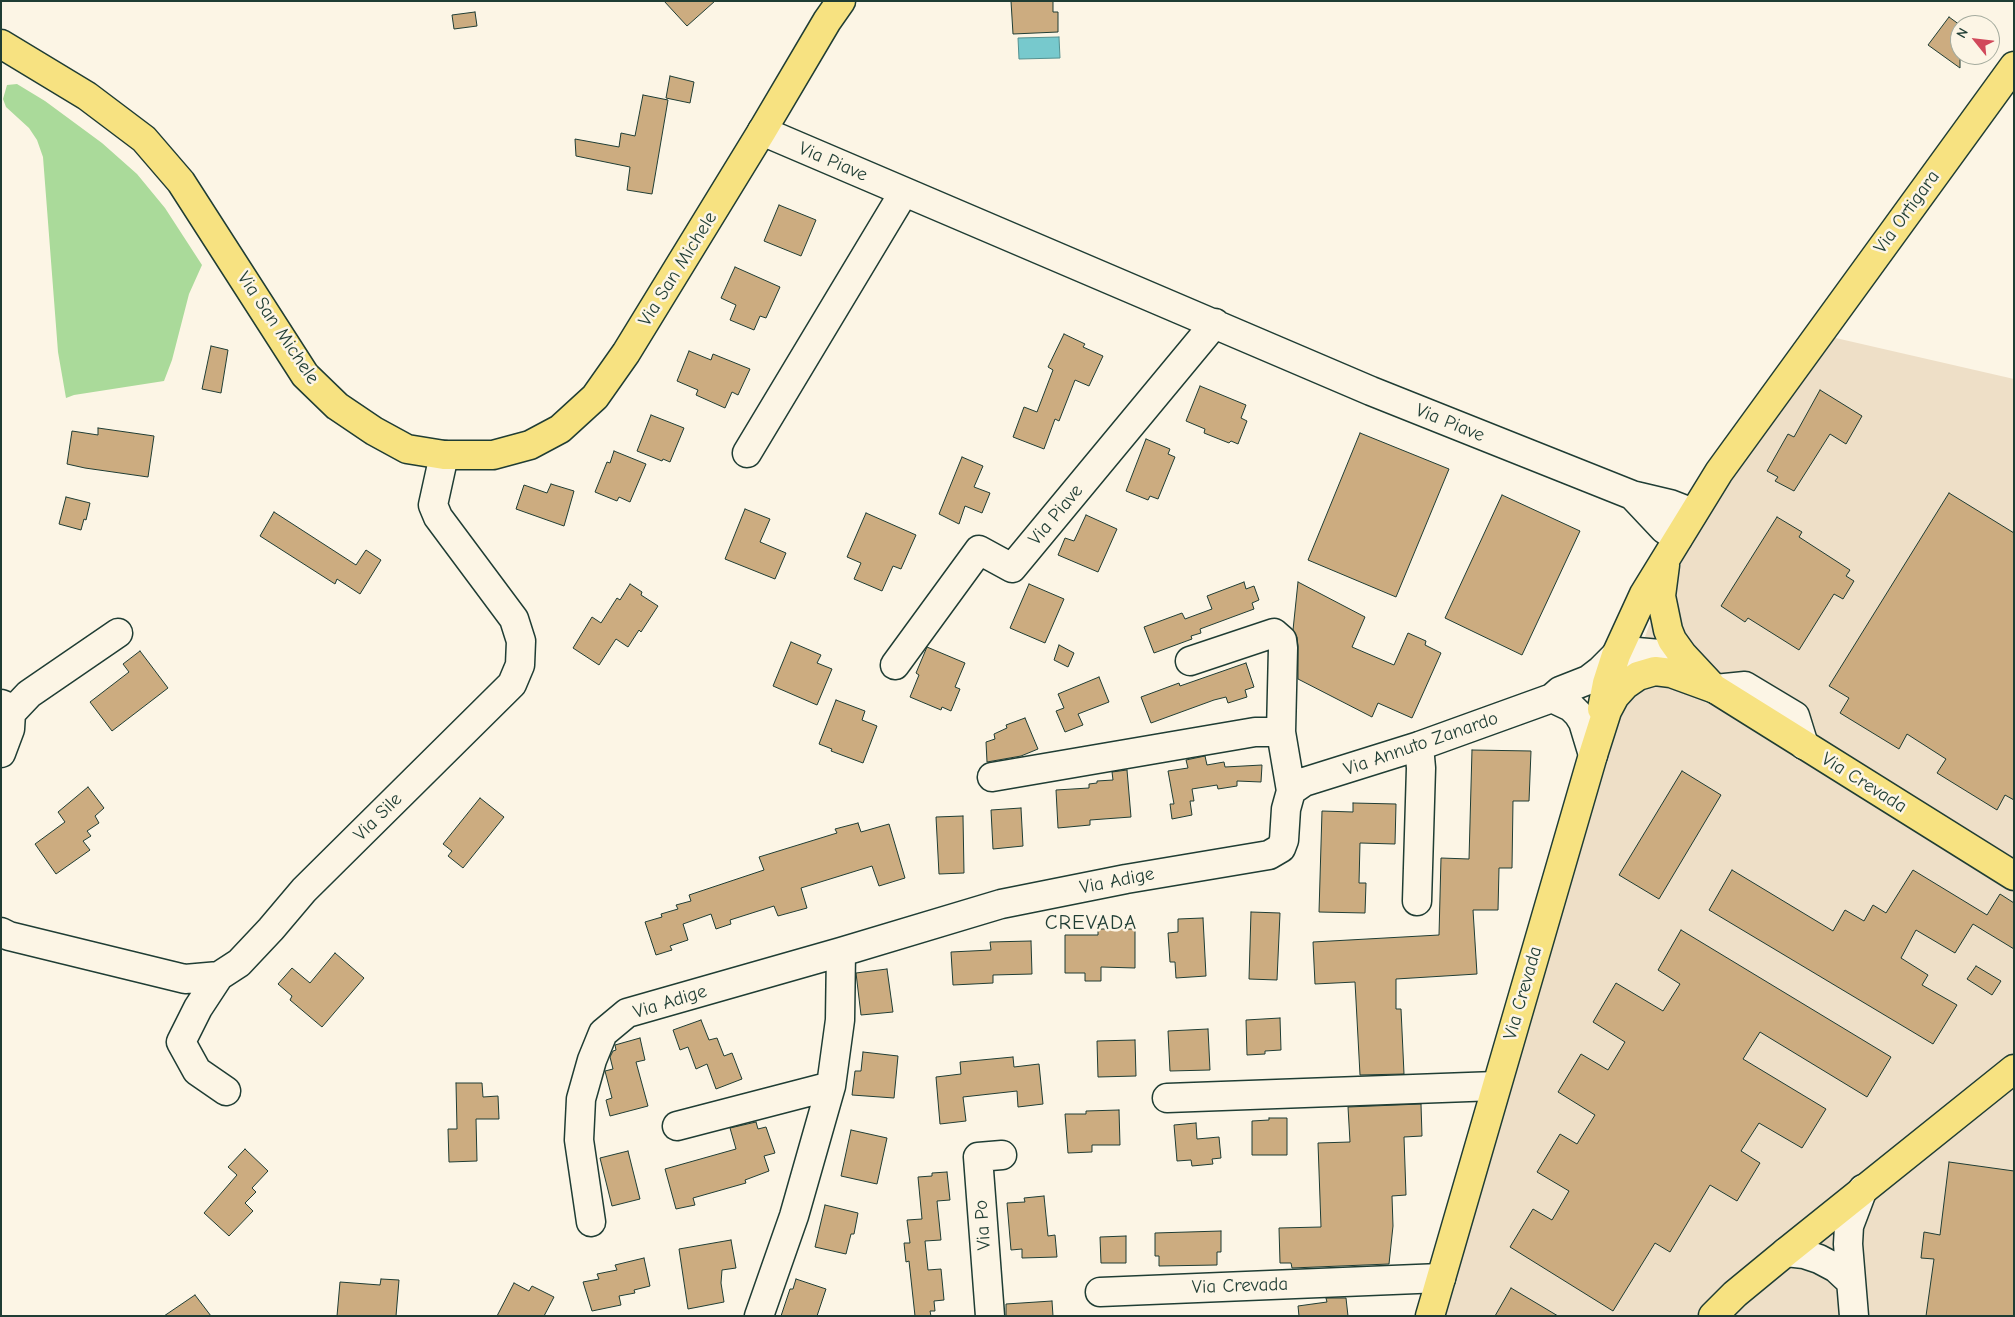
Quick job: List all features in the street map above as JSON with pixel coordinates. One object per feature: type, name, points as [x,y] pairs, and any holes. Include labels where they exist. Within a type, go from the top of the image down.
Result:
[{"type":"main road","name":"Via San Michele","points":[[1,44],[87,96],[144,139],[181,182],[305,375],[337,406],[374,431],[407,449],[444,455],[493,455],[530,445],[560,429],[595,397],[626,354],[762,132],[827,21],[841,1]]},
{"type":"main road","name":"Via Ortigara","points":[[1801,358],[2014,66]]},
{"type":"main road","name":"Via Crevada","points":[[1593,755],[1607,683],[1616,655],[1644,594],[1719,472],[1801,358]]},
{"type":"main road","name":"Via Crevada","points":[[1665,561],[1661,596],[1668,630],[1672,640],[1682,654],[1715,689]]},
{"type":"main road","name":"Via Crevada","points":[[1430,1316],[1593,755],[1611,704],[1626,685],[1638,676],[1655,671],[1671,672],[1715,689],[2014,876]]},
{"type":"main road","points":[[1713,1316],[1735,1294],[1786,1252],[2014,1069]]},
{"type":"street","name":"Via Piave","points":[[762,132],[1370,391],[1632,495],[1670,504],[1693,513]]},
{"type":"street","points":[[747,453],[904,192]]},
{"type":"street","name":"Via Piave","points":[[895,665],[979,550],[1012,568],[1215,324]]},
{"type":"street","name":"Via Sile","points":[[1,932],[8,936],[185,979],[219,976],[239,963],[308,886],[512,684],[520,665],[521,641],[514,619],[438,517],[433,505],[444,455]]},
{"type":"street","name":"Via Piave","points":[[1632,495],[1664,529],[1678,538]]},
{"type":"street","points":[[1,753],[10,729],[6,708],[118,633]]},
{"type":"street","name":"Via Adige","points":[[590,1222],[579,1140],[582,1099],[592,1060],[603,1033],[627,1013],[1001,904],[1126,879],[1269,854],[1281,848],[1284,840],[1286,809],[1291,791],[1281,732],[1282,640],[1274,633],[1190,661]]},
{"type":"street","name":"Via Crevada","points":[[1616,655],[1637,652],[1660,654],[1676,661],[1715,689]]},
{"type":"street","name":"Via Annuto Zanardo","points":[[1291,791],[1304,782],[1419,746],[1552,698],[1560,691],[1588,680],[1616,655]]},
{"type":"street","points":[[1552,698],[1571,707],[1578,714],[1583,722],[1593,755]]},
{"type":"street","points":[[992,778],[1255,732],[1281,732]]},
{"type":"street","points":[[1417,901],[1421,768],[1419,746]]},
{"type":"street","points":[[759,1316],[794,1216],[831,1086],[840,1020],[841,952]]},
{"type":"street","points":[[219,976],[198,1008],[181,1042],[197,1070],[226,1090]]},
{"type":"street","points":[[677,1126],[831,1086]]},
{"type":"street","points":[[1167,1098],[1496,1086]]},
{"type":"street","name":"Via Po","points":[[990,1316],[978,1158],[1002,1155]]},
{"type":"street","points":[[1854,1316],[1848,1244],[1849,1226],[1863,1189]]},
{"type":"street","points":[[1786,1252],[1804,1254],[1820,1259],[1836,1268],[1852,1282]]},
{"type":"street","name":"Via Crevada","points":[[1100,1292],[1441,1278]]},
{"type":"shaded area","points":[[1827,336],[2014,379],[2014,1316],[1442,1316],[1617,713],[1668,574],[1730,467]]},
{"type":"green space","points":[[17,84],[45,101],[102,143],[137,174],[165,208],[202,265],[189,294],[172,360],[164,381],[74,395],[66,398],[58,352],[43,157],[37,140],[29,128],[6,107],[3,99],[7,85]]},
{"type":"water","points":[[1059,37],[1060,58],[1019,59],[1018,38]]},
{"type":"building","points":[[664,1],[715,1],[687,26]]},
{"type":"building","points":[[1011,1],[1053,1],[1053,12],[1058,12],[1058,32],[1013,34]]},
{"type":"building","points":[[475,12],[477,26],[454,29],[452,15]]},
{"type":"building","points":[[1949,17],[1950,18],[1950,61],[1928,45]]},
{"type":"building","points":[[670,76],[694,82],[690,103],[666,98]]},
{"type":"building","points":[[643,95],[668,100],[652,194],[627,190],[630,167],[576,156],[575,139],[619,147],[621,133],[635,136]]},
{"type":"building","points":[[779,205],[816,220],[801,256],[764,241]]},
{"type":"building","points":[[735,267],[780,287],[766,318],[760,316],[754,330],[730,320],[736,305],[721,298]]},
{"type":"building","points":[[1064,334],[1085,344],[1083,347],[1103,356],[1089,386],[1075,380],[1059,421],[1055,419],[1044,449],[1013,437],[1024,407],[1037,412],[1053,370],[1048,367]]},
{"type":"building","points":[[211,346],[228,350],[221,393],[202,389]]},
{"type":"building","points":[[689,351],[711,360],[713,354],[750,369],[738,395],[732,392],[725,408],[696,395],[698,390],[677,381]]},
{"type":"building","points":[[1200,386],[1246,405],[1241,418],[1247,421],[1238,444],[1231,441],[1229,443],[1204,433],[1205,429],[1186,421]]},
{"type":"building","points":[[1820,390],[1862,416],[1846,444],[1830,434],[1794,491],[1775,481],[1778,477],[1767,471],[1788,434],[1794,437]]},
{"type":"building","points":[[651,415],[684,428],[670,462],[663,459],[662,461],[637,451]]},
{"type":"building","points":[[98,428],[154,436],[148,477],[67,464],[72,431],[98,435]]},
{"type":"building","points":[[1360,433],[1449,469],[1396,597],[1308,560]]},
{"type":"building","points":[[1146,439],[1170,449],[1168,454],[1175,457],[1158,499],[1150,496],[1148,500],[1126,491]]},
{"type":"building","points":[[614,451],[646,464],[630,502],[619,497],[617,501],[595,492],[607,462],[610,463]]},
{"type":"building","points":[[962,457],[983,466],[974,487],[990,493],[982,513],[965,506],[959,524],[939,514]]},
{"type":"building","points":[[551,484],[574,491],[564,526],[516,509],[524,485],[547,493]]},
{"type":"building","points":[[1949,493],[2014,533],[2014,800],[2005,795],[1997,810],[1937,773],[1946,759],[1907,734],[1899,749],[1840,713],[1849,698],[1829,686]]},
{"type":"building","points":[[1502,495],[1580,531],[1522,655],[1445,618]]},
{"type":"building","points":[[66,497],[90,503],[86,520],[84,519],[81,530],[59,524]]},
{"type":"building","points":[[745,509],[770,519],[760,542],[786,553],[775,579],[725,559]]},
{"type":"building","points":[[274,512],[356,565],[366,550],[381,560],[360,594],[337,579],[335,584],[260,536]]},
{"type":"building","points":[[866,513],[916,535],[901,569],[893,566],[882,591],[854,579],[861,563],[847,557]]},
{"type":"building","points":[[1086,515],[1117,529],[1098,572],[1058,555],[1065,538],[1074,541]]},
{"type":"building","points":[[1777,517],[1802,532],[1799,537],[1850,570],[1846,576],[1854,581],[1843,599],[1834,594],[1799,650],[1748,618],[1745,622],[1721,606]]},
{"type":"building","points":[[1244,582],[1246,589],[1254,586],[1259,600],[1252,603],[1254,609],[1200,629],[1201,633],[1191,636],[1192,639],[1154,653],[1144,627],[1182,613],[1185,619],[1212,609],[1207,596]]},
{"type":"building","points":[[1298,582],[1365,617],[1352,647],[1394,665],[1408,633],[1426,641],[1425,645],[1441,653],[1412,718],[1378,703],[1372,717],[1298,679],[1298,646],[1297,637],[1293,630]]},
{"type":"building","points":[[630,584],[642,592],[641,595],[658,606],[641,632],[639,630],[628,647],[616,639],[599,665],[573,648],[592,617],[601,623],[617,598],[620,600]]},
{"type":"building","points":[[1029,584],[1064,599],[1045,643],[1010,628]]},
{"type":"building","points":[[791,642],[821,655],[817,663],[832,669],[817,705],[773,686]]},
{"type":"building","points":[[1059,645],[1074,653],[1068,667],[1054,660]]},
{"type":"building","points":[[927,647],[965,663],[955,687],[960,689],[951,711],[942,707],[941,710],[910,697],[919,675],[916,673]]},
{"type":"building","points":[[140,651],[168,688],[112,731],[90,702],[129,672],[123,664]]},
{"type":"building","points":[[1246,663],[1254,687],[1245,690],[1247,697],[1228,703],[1226,697],[1214,700],[1151,723],[1141,697],[1179,683],[1180,686]]},
{"type":"building","points":[[1099,677],[1109,702],[1078,714],[1083,725],[1065,732],[1056,711],[1064,708],[1058,694]]},
{"type":"building","points":[[836,700],[865,711],[862,720],[877,726],[863,763],[831,751],[832,749],[819,744]]},
{"type":"building","points":[[1025,718],[1038,749],[1021,756],[987,762],[986,742],[995,739],[994,734],[1007,728],[1006,725]]},
{"type":"building","points":[[1472,750],[1531,751],[1529,801],[1513,801],[1512,868],[1499,868],[1498,910],[1473,910],[1477,974],[1396,979],[1396,1009],[1401,1009],[1404,1074],[1360,1075],[1355,982],[1315,984],[1313,942],[1439,935],[1441,858],[1469,859]]},
{"type":"building","points":[[1205,756],[1207,765],[1224,762],[1225,767],[1262,765],[1261,782],[1237,781],[1237,786],[1218,789],[1217,785],[1192,789],[1194,801],[1190,801],[1192,815],[1172,819],[1170,804],[1174,804],[1168,771],[1188,768],[1186,760]]},
{"type":"building","points":[[1127,770],[1131,817],[1090,820],[1090,825],[1058,828],[1056,790],[1089,788],[1089,784],[1097,783],[1097,781],[1113,780],[1112,772]]},
{"type":"building","points":[[1682,771],[1721,795],[1659,899],[1619,875]]},
{"type":"building","points":[[88,787],[104,808],[95,816],[99,823],[87,831],[91,836],[83,841],[90,850],[56,874],[35,844],[65,822],[58,812]]},
{"type":"building","points":[[480,798],[504,817],[463,868],[448,856],[452,851],[443,844]]},
{"type":"building","points":[[1353,803],[1396,804],[1395,844],[1360,843],[1359,883],[1366,883],[1365,913],[1319,912],[1322,811],[1353,812]]},
{"type":"building","points":[[1021,808],[1023,846],[993,849],[991,810]]},
{"type":"building","points":[[963,816],[964,873],[939,874],[936,817]]},
{"type":"building","points":[[858,823],[861,832],[889,824],[905,878],[879,886],[872,866],[801,888],[807,908],[778,916],[774,906],[730,920],[731,924],[716,929],[711,914],[683,924],[688,940],[670,946],[672,950],[656,955],[645,922],[662,917],[661,914],[678,909],[676,905],[691,901],[689,895],[764,870],[759,857],[837,833],[835,829]]},
{"type":"building","points":[[1732,870],[1833,931],[1845,910],[1864,921],[1873,905],[1886,913],[1913,870],[1987,915],[2000,894],[2014,903],[2014,949],[1973,924],[1955,953],[1916,930],[1901,958],[1928,975],[1922,985],[1957,1005],[1933,1044],[1709,910]]},
{"type":"building","points":[[1251,912],[1280,913],[1277,980],[1249,979]]},
{"type":"building","points":[[1203,918],[1206,976],[1176,978],[1175,962],[1170,962],[1168,933],[1178,932],[1178,919]]},
{"type":"building","points":[[1098,929],[1135,929],[1135,968],[1101,967],[1101,981],[1085,981],[1085,973],[1065,973],[1065,935],[1098,935]]},
{"type":"building","points":[[1681,930],[1891,1057],[1867,1097],[1760,1032],[1743,1059],[1826,1109],[1802,1148],[1759,1123],[1741,1151],[1760,1163],[1737,1201],[1710,1185],[1670,1252],[1655,1243],[1613,1311],[1510,1247],[1533,1209],[1552,1220],[1569,1191],[1537,1172],[1560,1134],[1577,1144],[1595,1115],[1558,1092],[1581,1054],[1608,1070],[1625,1042],[1593,1022],[1616,983],[1663,1011],[1680,984],[1658,970]]},
{"type":"building","points":[[1031,941],[1032,974],[993,975],[993,983],[953,985],[951,952],[991,950],[990,942]]},
{"type":"building","points":[[335,953],[364,978],[322,1027],[290,1000],[292,996],[278,984],[292,968],[310,983]]},
{"type":"building","points":[[1976,966],[2001,981],[1992,995],[1967,979]]},
{"type":"building","points":[[887,969],[893,1012],[861,1015],[856,973]]},
{"type":"building","points":[[1280,1018],[1281,1050],[1265,1051],[1265,1054],[1247,1055],[1246,1020]]},
{"type":"building","points":[[701,1020],[709,1040],[717,1038],[724,1056],[732,1053],[742,1079],[716,1089],[707,1064],[696,1069],[688,1047],[680,1050],[673,1030]]},
{"type":"building","points":[[1208,1029],[1210,1070],[1170,1071],[1168,1031]]},
{"type":"building","points":[[640,1038],[645,1060],[636,1062],[648,1106],[610,1116],[606,1100],[612,1098],[605,1071],[613,1069],[610,1057],[613,1051],[616,1050],[615,1045]]},
{"type":"building","points":[[1135,1040],[1136,1076],[1098,1077],[1097,1041]]},
{"type":"building","points":[[863,1052],[898,1056],[894,1098],[852,1095],[855,1071],[861,1071]]},
{"type":"building","points":[[1013,1057],[1014,1067],[1039,1064],[1043,1104],[1018,1107],[1017,1091],[963,1097],[966,1121],[940,1124],[936,1077],[961,1074],[960,1062]]},
{"type":"building","points":[[456,1083],[482,1083],[483,1097],[498,1096],[499,1119],[476,1119],[477,1161],[449,1162],[448,1129],[457,1129]]},
{"type":"building","points":[[1421,1104],[1422,1136],[1404,1137],[1406,1195],[1392,1196],[1393,1226],[1389,1264],[1292,1268],[1291,1263],[1280,1263],[1279,1228],[1321,1227],[1318,1143],[1350,1142],[1348,1107]]},
{"type":"building","points":[[1119,1110],[1120,1145],[1092,1145],[1092,1152],[1068,1153],[1065,1114],[1086,1114],[1086,1111]]},
{"type":"building","points":[[1269,1118],[1287,1118],[1287,1155],[1252,1155],[1252,1121],[1269,1120]]},
{"type":"building","points":[[756,1122],[758,1129],[766,1127],[775,1153],[764,1156],[769,1171],[745,1180],[746,1183],[693,1198],[695,1205],[676,1209],[665,1169],[736,1149],[730,1128]]},
{"type":"building","points":[[1196,1123],[1197,1139],[1219,1137],[1221,1158],[1212,1159],[1213,1164],[1192,1166],[1191,1160],[1177,1161],[1174,1125]]},
{"type":"building","points":[[851,1130],[887,1138],[877,1184],[841,1176]]},
{"type":"building","points":[[245,1149],[268,1171],[252,1188],[256,1192],[245,1203],[253,1211],[229,1236],[204,1213],[237,1175],[228,1167]]},
{"type":"building","points":[[628,1151],[640,1199],[612,1206],[600,1158]]},
{"type":"building","points":[[1949,1162],[2014,1171],[2014,1316],[1926,1316],[1934,1259],[1921,1258],[1924,1232],[1940,1235]]},
{"type":"building","points":[[947,1172],[950,1200],[937,1201],[941,1240],[925,1241],[928,1270],[941,1269],[944,1300],[934,1301],[935,1311],[930,1311],[931,1316],[915,1316],[909,1261],[906,1262],[904,1243],[910,1243],[907,1220],[922,1219],[918,1177],[932,1176],[932,1173]]},
{"type":"building","points":[[1044,1196],[1048,1236],[1055,1235],[1057,1257],[1022,1258],[1022,1249],[1011,1250],[1007,1203],[1025,1202],[1024,1198]]},
{"type":"building","points":[[825,1205],[858,1213],[854,1234],[851,1234],[846,1254],[815,1247]]},
{"type":"building","points":[[1221,1231],[1221,1252],[1217,1252],[1217,1265],[1159,1266],[1159,1256],[1155,1256],[1155,1233]]},
{"type":"building","points":[[1126,1236],[1126,1263],[1101,1263],[1100,1237]]},
{"type":"building","points":[[731,1240],[736,1268],[722,1270],[721,1283],[724,1302],[688,1309],[679,1249]]},
{"type":"building","points":[[644,1258],[650,1286],[634,1290],[635,1293],[619,1296],[621,1305],[592,1311],[583,1282],[599,1279],[597,1274],[617,1270],[615,1265]]},
{"type":"building","points":[[381,1279],[399,1280],[396,1316],[337,1316],[340,1282],[380,1285]]},
{"type":"building","points":[[796,1279],[826,1289],[817,1316],[781,1316],[790,1289],[793,1289]]},
{"type":"building","points":[[514,1283],[529,1291],[532,1286],[554,1297],[544,1316],[497,1316]]},
{"type":"building","points":[[1511,1288],[1558,1316],[1495,1316]]},
{"type":"building","points":[[195,1295],[211,1316],[164,1316]]},
{"type":"building","points":[[1326,1298],[1346,1298],[1348,1316],[1299,1316],[1298,1306],[1327,1302]]},
{"type":"building","points":[[1052,1301],[1053,1316],[1006,1316],[1006,1304]]},
{"type":"district","name":"CREVADA","points":[[1091,923]]}]
